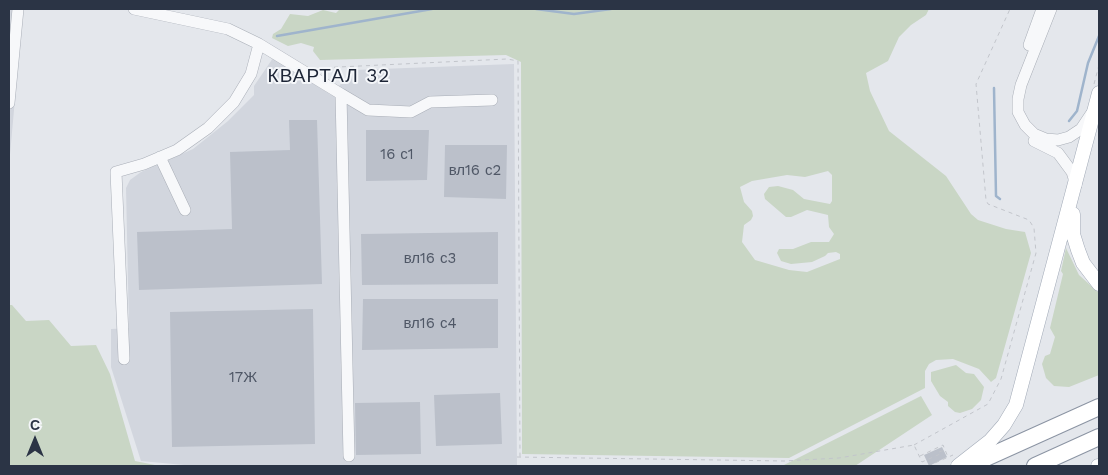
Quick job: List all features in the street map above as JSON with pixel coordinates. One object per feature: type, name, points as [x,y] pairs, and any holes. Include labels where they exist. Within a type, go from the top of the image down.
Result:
[{"type":"highway","points":[[968,466],[1099,407]]},
{"type":"highway","points":[[1034,466],[1099,437]]},
{"type":"main road","points":[[952,460],[990,441],[1004,426],[1016,406],[1076,187],[1099,95]]},
{"type":"main road","points":[[1099,122],[1073,214],[1073,234],[1083,263],[1099,284]]},
{"type":"street","points":[[9,103],[18,9]]},
{"type":"street","points":[[134,9],[228,29],[259,44],[368,110],[411,112],[430,102],[492,100]]},
{"type":"street","points":[[1042,9],[1012,91],[1012,113],[1018,129],[1030,139],[1058,153],[1072,172],[1076,187]]},
{"type":"street","points":[[1051,9],[1018,99],[1018,112],[1024,125],[1034,134],[1046,139],[1058,140],[1069,137],[1081,129],[1089,118],[1099,95]]},
{"type":"street","points":[[124,359],[116,172],[177,150],[208,128],[234,102],[251,74],[259,44]]},
{"type":"street","points":[[341,94],[349,456]]},
{"type":"street","points":[[160,157],[185,210]]},
{"type":"path","points":[[318,68],[498,59],[518,61],[519,457],[784,462],[839,458],[914,445],[956,420],[988,404],[1001,379],[1036,253],[1034,228],[1029,220],[988,204],[986,200],[976,84],[1010,9]]},
{"type":"path","points":[[914,445],[924,466]]},
{"type":"path","points":[[919,456],[943,445],[952,460],[928,466]]},
{"type":"path","points":[[922,462],[945,450]]},
{"type":"shaded area","points":[[9,9],[23,9],[9,166]]},
{"type":"shaded area","points":[[273,58],[331,95],[353,70],[514,64],[517,466],[195,466],[141,461],[111,367],[111,329],[129,328],[126,188],[130,180],[141,172],[193,149],[228,121],[254,95],[254,86]]},
{"type":"green space","points":[[340,9],[929,9],[926,15],[911,25],[899,37],[888,61],[866,73],[870,91],[889,131],[946,176],[971,214],[978,220],[1006,229],[1025,232],[1031,253],[996,378],[991,382],[979,369],[953,359],[936,360],[929,364],[925,371],[925,388],[789,458],[522,454],[521,62],[506,55],[320,60],[313,51],[314,47],[301,43],[288,46],[272,38],[273,34],[281,29],[290,14],[308,16],[323,10],[336,13]],"holes":[[[828,171],[832,175],[832,201],[830,204],[804,199],[793,190],[778,186],[769,187],[764,194],[765,199],[786,217],[791,217],[807,210],[828,215],[829,227],[834,234],[829,242],[811,242],[793,249],[779,249],[777,253],[781,261],[791,264],[812,262],[828,253],[836,252],[840,254],[840,259],[807,272],[789,270],[755,260],[742,242],[744,225],[753,216],[752,211],[744,202],[740,187],[752,181],[787,175],[805,177]]]},
{"type":"green space","points":[[1066,248],[1079,275],[1099,293],[1099,375],[1069,387],[1054,386],[1046,378],[1042,364],[1045,356],[1050,354],[1055,337],[1050,328],[1063,274],[1061,271]]},
{"type":"green space","points":[[9,305],[12,305],[26,321],[49,320],[71,346],[96,345],[110,374],[135,461],[160,466],[9,466]]},
{"type":"green space","points":[[956,365],[966,373],[974,374],[984,387],[981,400],[972,409],[960,413],[955,412],[948,406],[948,402],[940,396],[931,381],[931,372]]},
{"type":"green space","points":[[921,396],[932,415],[855,466],[782,466]]},
{"type":"building","points":[[289,120],[317,120],[322,284],[139,290],[137,232],[232,229],[230,152],[290,150]]},
{"type":"building","points":[[366,130],[429,130],[427,180],[366,181]]},
{"type":"building","points":[[445,145],[507,145],[506,199],[444,197]]},
{"type":"building","points":[[498,232],[498,284],[362,285],[361,234]]},
{"type":"building","points":[[363,299],[498,299],[498,348],[362,350]]},
{"type":"building","points":[[313,309],[315,444],[172,447],[170,312]]},
{"type":"building","points":[[500,393],[502,444],[436,446],[434,395]]},
{"type":"building","points":[[420,402],[421,454],[356,455],[355,403]]},
{"type":"building","points":[[942,447],[947,457],[929,466],[924,455]]},
{"type":"waterway","points":[[277,36],[432,9]]},
{"type":"waterway","points":[[536,9],[574,14],[611,9]]},
{"type":"waterway","points":[[1069,121],[1077,111],[1088,63],[1099,36]]},
{"type":"waterway","points":[[994,88],[996,196],[1000,199]]},
{"type":"district","name":"КВАРТАЛ 32","points":[[329,76]]}]
